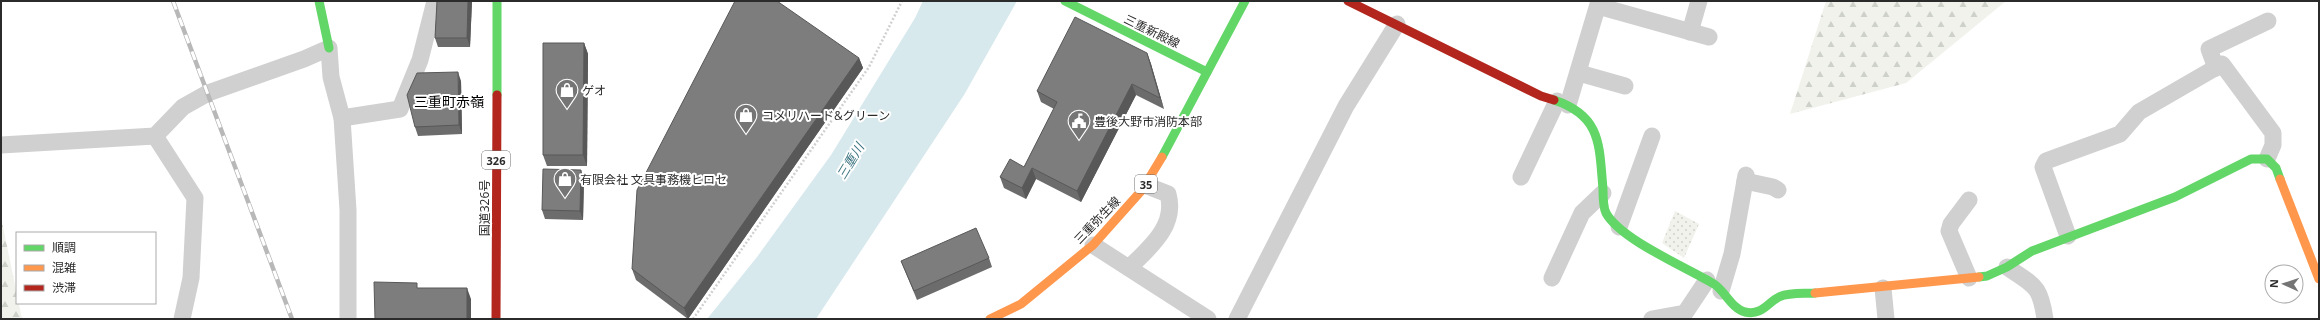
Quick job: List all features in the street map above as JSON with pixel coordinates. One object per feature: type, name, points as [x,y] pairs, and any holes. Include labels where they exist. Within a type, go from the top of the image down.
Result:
[{"type":"main road","points":[[319,1],[329,48]]},
{"type":"main road","name":"国道326号","points":[[496,1],[496,319]]},
{"type":"main road","name":"三重新殿線","points":[[1065,1],[1207,72]]},
{"type":"main road","name":"三重弥生線","points":[[990,319],[1021,304],[1093,245],[1145,185],[1245,1]]},
{"type":"main road","points":[[1348,1],[1541,96],[1562,103],[1591,124],[1598,139],[1605,212],[1619,227],[1637,241],[1706,280],[1721,291],[1733,304],[1745,312],[1764,310],[1779,297],[1794,294],[1883,288],[1986,276],[2007,267],[2032,251],[2068,236],[2175,197],[2251,159],[2267,159],[2276,168],[2319,279]]},
{"type":"street","points":[[342,118],[400,109],[420,60],[435,1]]},
{"type":"street","points":[[1690,32],[1699,1]]},
{"type":"street","points":[[1521,177],[1579,73],[1598,3],[1709,37]]},
{"type":"street","points":[[2216,68],[2209,50],[2268,21]]},
{"type":"street","points":[[1237,319],[1346,106],[1397,24]]},
{"type":"street","points":[[1,145],[155,136],[183,107],[208,93],[304,59],[329,48],[331,77],[342,118],[348,210],[348,319]]},
{"type":"street","points":[[2068,236],[2043,167],[2046,161],[2120,134],[2139,112],[2222,64],[2273,133],[2273,145],[2267,159]]},
{"type":"street","points":[[1579,73],[1625,86]]},
{"type":"street","points":[[155,136],[195,198],[191,278],[182,319]]},
{"type":"street","points":[[1619,227],[1652,136]]},
{"type":"street","points":[[1721,291],[1732,254],[1745,178],[1778,190]]},
{"type":"street","points":[[1129,268],[1162,234],[1171,204],[1168,194],[1145,185]]},
{"type":"street","points":[[1552,278],[1582,213],[1603,193]]},
{"type":"street","points":[[1968,200],[1950,224],[1949,231],[1969,278]]},
{"type":"street","points":[[1093,245],[1208,319]]},
{"type":"street","points":[[2007,267],[2037,288],[2042,297],[2045,319]]},
{"type":"street","points":[[1652,319],[1685,312],[1706,280]]},
{"type":"street","points":[[1883,288],[1886,319]]},
{"type":"path","points":[[693,319],[869,66],[902,1]]},
{"type":"green space","points":[[1826,1],[2006,1],[1906,83],[1790,114]]},
{"type":"green space","points":[[1675,211],[1699,224],[1684,258],[1662,243]]},
{"type":"green space","points":[[1,217],[16,290],[16,304],[19,304],[22,319],[1,319]]},
{"type":"water","name":"三重川","points":[[923,1],[1017,1],[964,95],[816,319],[707,319],[757,257],[831,155],[915,18]]},
{"type":"building","points":[[437,1],[468,1],[467,38],[435,38]]},
{"type":"building","name":"コメリハード&グリーン","points":[[735,1],[777,1],[859,58],[684,308],[632,269],[637,190]]},
{"type":"building","name":"豊後大野市消防本部","points":[[1075,17],[1147,53],[1160,98],[1132,84],[1077,191],[1032,168],[1022,188],[1000,177],[1010,159],[1024,167],[1057,102],[1037,91]]},
{"type":"building","name":"ゲオ","points":[[543,43],[584,43],[583,155],[543,155]]},
{"type":"building","points":[[458,72],[459,125],[415,127],[407,95],[417,73]]},
{"type":"building","name":"有限会社 文具事務機ヒロセ","points":[[543,169],[581,170],[580,211],[542,210]]},
{"type":"building","points":[[976,228],[989,258],[914,291],[901,261]]},
{"type":"building","points":[[374,282],[417,283],[417,288],[467,288],[467,319],[375,319]]},
{"type":"railway","points":[[173,1],[292,319]]},
{"type":"traffic: fast","points":[[319,1],[329,48]]},
{"type":"traffic: fast","points":[[497,1],[497,95]]},
{"type":"traffic: fast","points":[[1065,1],[1207,72]]},
{"type":"traffic: fast","points":[[1162,157],[1245,1]]},
{"type":"traffic: fast","points":[[1554,100],[1581,114],[1590,124],[1595,134],[1598,146],[1605,211],[1614,223],[1625,233],[1639,243],[1714,284],[1736,307],[1745,312],[1756,312],[1783,295],[1815,293]]},
{"type":"traffic: fast","points":[[1979,277],[1987,276],[2007,267],[2032,251],[2175,197],[2251,159],[2267,159],[2276,168],[2280,179]]},
{"type":"traffic: slow","points":[[990,319],[1021,304],[1093,245],[1142,190],[1162,157]]},
{"type":"traffic: slow","points":[[2280,179],[2319,279]]},
{"type":"traffic: slow","points":[[1815,293],[1979,277]]},
{"type":"traffic: jam","points":[[1348,1],[1541,96],[1554,100]]},
{"type":"traffic: jam","points":[[496,319],[497,95]]},
{"type":"place","name":"ゲオ","points":[[567,110]]},
{"type":"place","name":"コメリハード&グリーン","points":[[746,134]]},
{"type":"place","name":"豊後大野市消防本部","points":[[1079,140]]},
{"type":"place","name":"有限会社 文具事務機ヒロセ","points":[[565,198]]},
{"type":"district","name":"三重町赤嶺","points":[[449,101]]}]
